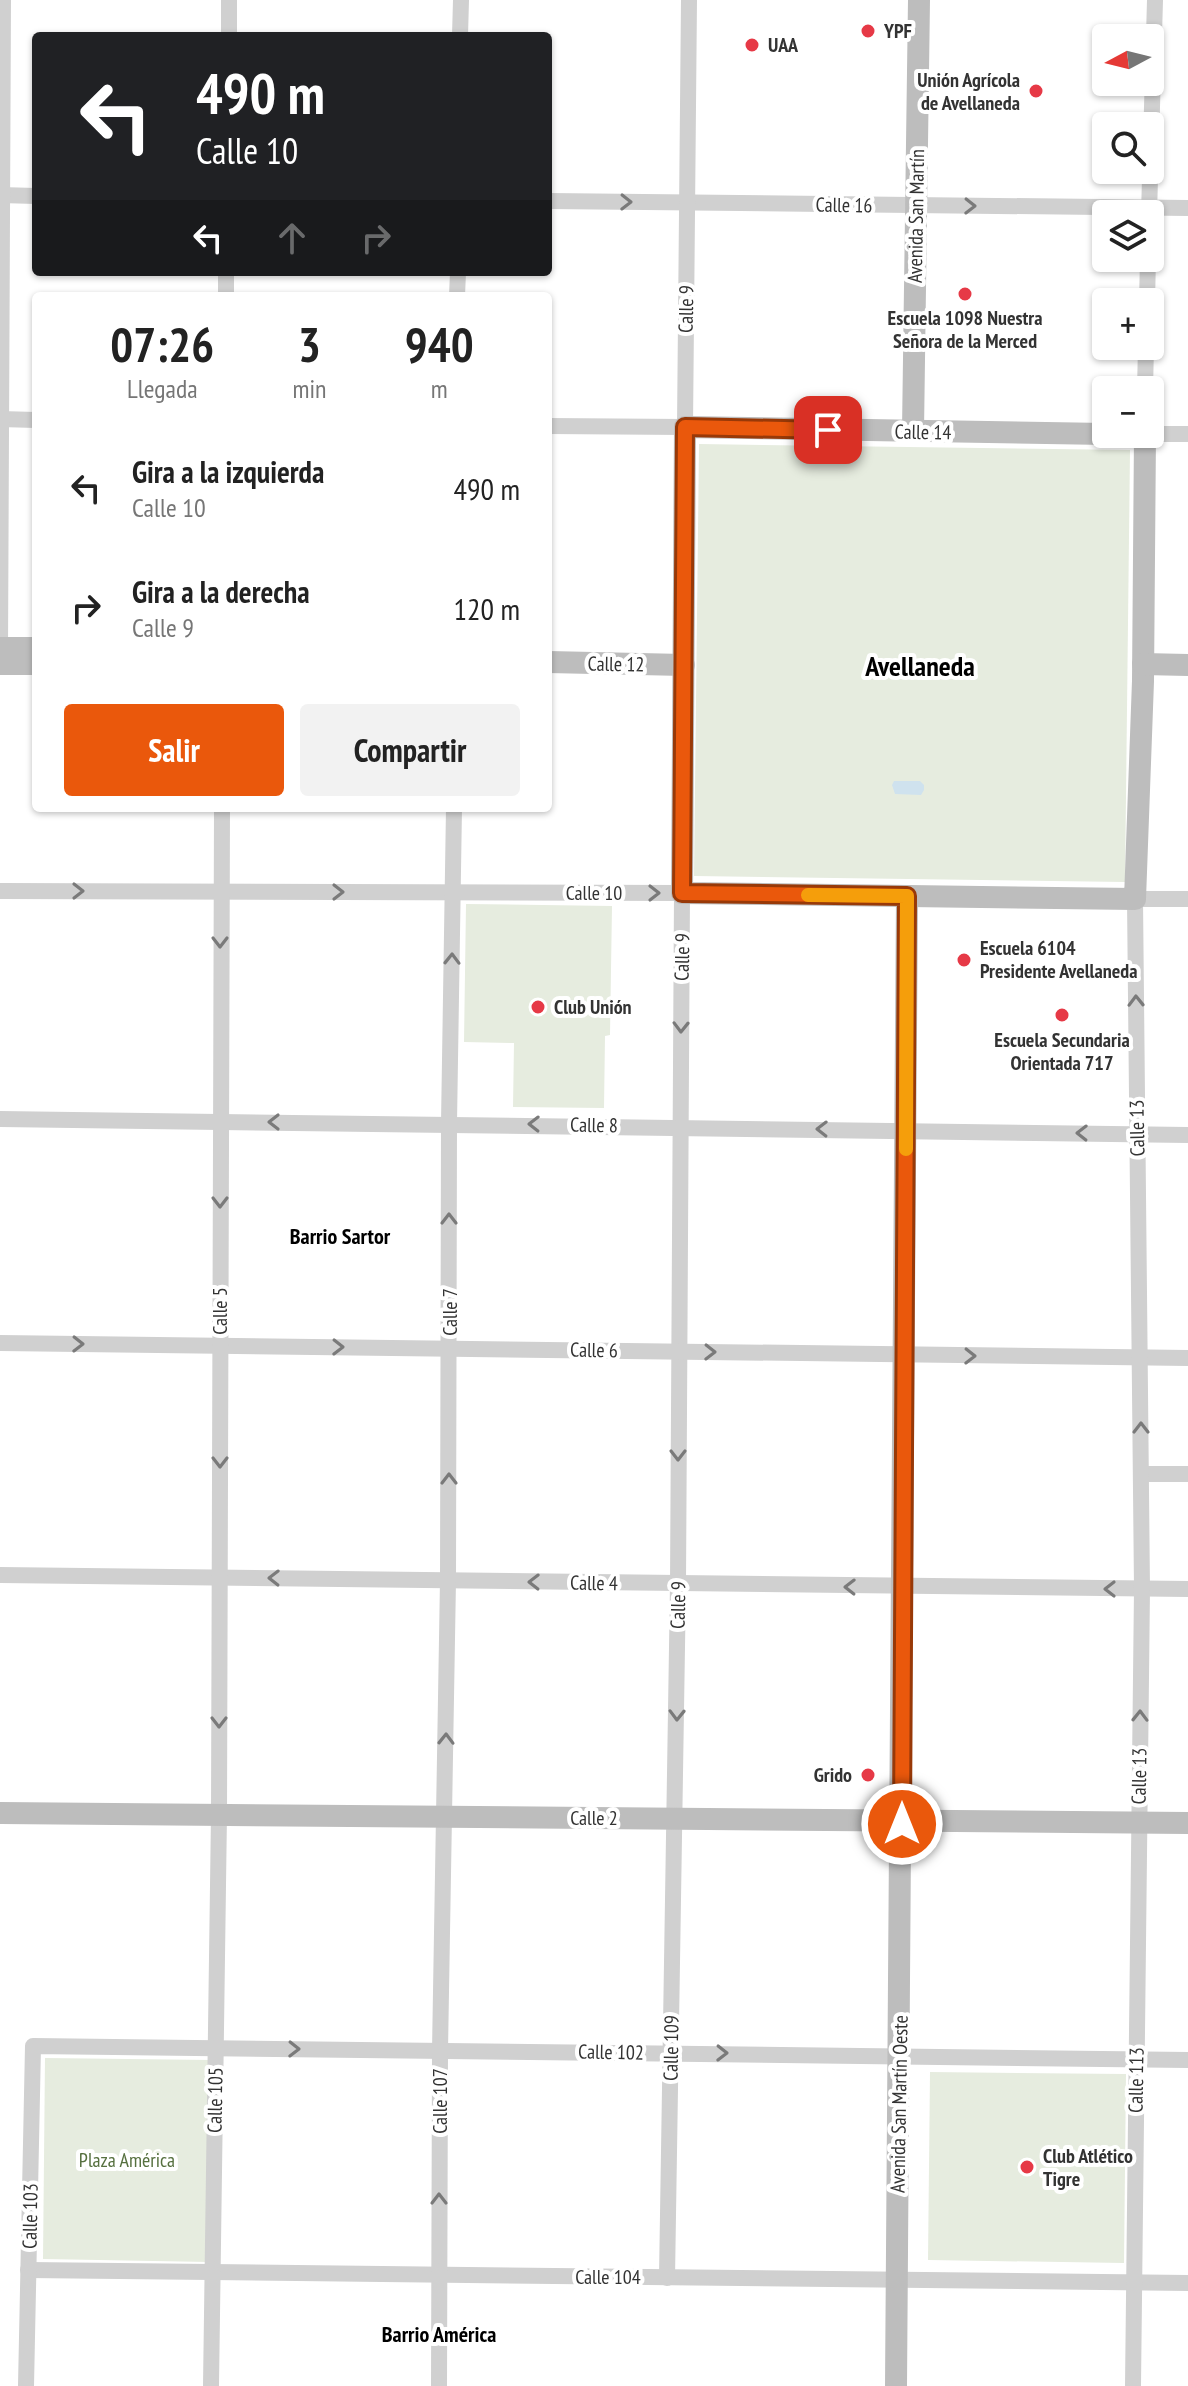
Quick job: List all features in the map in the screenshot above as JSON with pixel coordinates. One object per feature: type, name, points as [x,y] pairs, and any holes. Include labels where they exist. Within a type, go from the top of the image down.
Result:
[{"type":"street","points":[[3,0],[0,649],[32,648]]},
{"type":"street","points":[[229,0],[229,32]]},
{"type":"street","points":[[460,32],[461,0]]},
{"type":"street","name":"Calle 9","points":[[675,1818],[689,0]]},
{"type":"street","name":"Avenida San Martín","points":[[913,431],[919,0]]},
{"type":"street","points":[[1149,200],[1155,0]]},
{"type":"street","points":[[2,195],[32,196]]},
{"type":"street","name":"Calle 16","points":[[552,201],[1092,210]]},
{"type":"street","name":"Calle 16","points":[[1164,210],[1188,208]]},
{"type":"street","points":[[0,419],[32,420]]},
{"type":"street","name":"Calle 14","points":[[552,426],[1092,434]]},
{"type":"street","points":[[1164,434],[1188,434]]},
{"type":"street","name":"Calle 13","points":[[1138,1822],[1142,1589],[1135,899],[1147,448]]},
{"type":"street","name":"Calle 12","points":[[552,662],[684,665]]},
{"type":"street","points":[[0,664],[32,664]]},
{"type":"street","points":[[1143,664],[1188,665]]},
{"type":"street","name":"Calle 5","points":[[219,1814],[222,812]]},
{"type":"street","name":"Calle 7","points":[[445,1817],[454,812]]},
{"type":"street","name":"Calle 10","points":[[0,891],[682,893],[1188,899]]},
{"type":"street","points":[[902,1821],[907,896]]},
{"type":"street","name":"Calle 8","points":[[0,1119],[1188,1135]]},
{"type":"street","name":"Calle 6","points":[[0,1343],[1188,1358]]},
{"type":"street","points":[[1141,1474],[1188,1474]]},
{"type":"street","name":"Calle 4","points":[[0,1575],[1188,1589]]},
{"type":"street","name":"Calle 2","points":[[0,1813],[1188,1823]]},
{"type":"street","name":"Calle 105","points":[[211,2386],[219,1814]]},
{"type":"street","name":"Calle 107","points":[[439,2386],[440,2051],[445,1817]]},
{"type":"street","name":"Calle 109","points":[[667,2278],[675,1818]]},
{"type":"street","name":"Avenida San Martín Oeste","points":[[896,2386],[902,1821]]},
{"type":"street","name":"Calle 113","points":[[1133,2386],[1138,1822]]},
{"type":"street","name":"Calle 102","points":[[33,2046],[1188,2060]]},
{"type":"street","name":"Calle 103","points":[[26,2386],[33,2046]]},
{"type":"street","name":"Calle 104","points":[[28,2270],[1188,2283]]},
{"type":"green space","points":[[699,444],[1130,450],[1125,882],[694,876]]},
{"type":"green space","name":"Club Unión","points":[[466,904],[612,906],[610,1035],[605,1036],[604,1108],[513,1107],[514,1043],[464,1042]]},
{"type":"green space","name":"Plaza América","points":[[45,2058],[211,2060],[209,2262],[43,2259]]},
{"type":"green space","name":"Club Atlético Tigre","points":[[930,2072],[1126,2074],[1124,2263],[928,2260]]},
{"type":"water","points":[[894,781],[920,781],[924,790],[921,795],[895,794]]},
{"type":"slow traffic","points":[[808,895],[907,896],[906,1149]]},
{"type":"place","name":"YPF","points":[[868,31]]},
{"type":"place","name":"UAA","points":[[752,45]]},
{"type":"place","name":"Unión Agrícola de Avellaneda","points":[[1036,91]]},
{"type":"place","name":"Escuela 1098 Nuestra Señora de la Merced","points":[[965,294]]},
{"type":"place","name":"Escuela 6104 Presidente Avellaneda","points":[[964,960]]},
{"type":"place","name":"Club Unión","points":[[538,1007]]},
{"type":"place","name":"Escuela Secundaria Orientada 717","points":[[1062,1015]]},
{"type":"place","name":"Grido","points":[[868,1775]]},
{"type":"place","name":"Club Atlético Tigre","points":[[1027,2167]]},
{"type":"district","name":"Avellaneda","points":[[920,665]]},
{"type":"district","name":"Barrio Sartor","points":[[340,1236]]},
{"type":"district","name":"Barrio América","points":[[439,2334]]},
{"type":"route","points":[[828,430],[685,427],[682,893],[907,896],[902,1824]]}]
